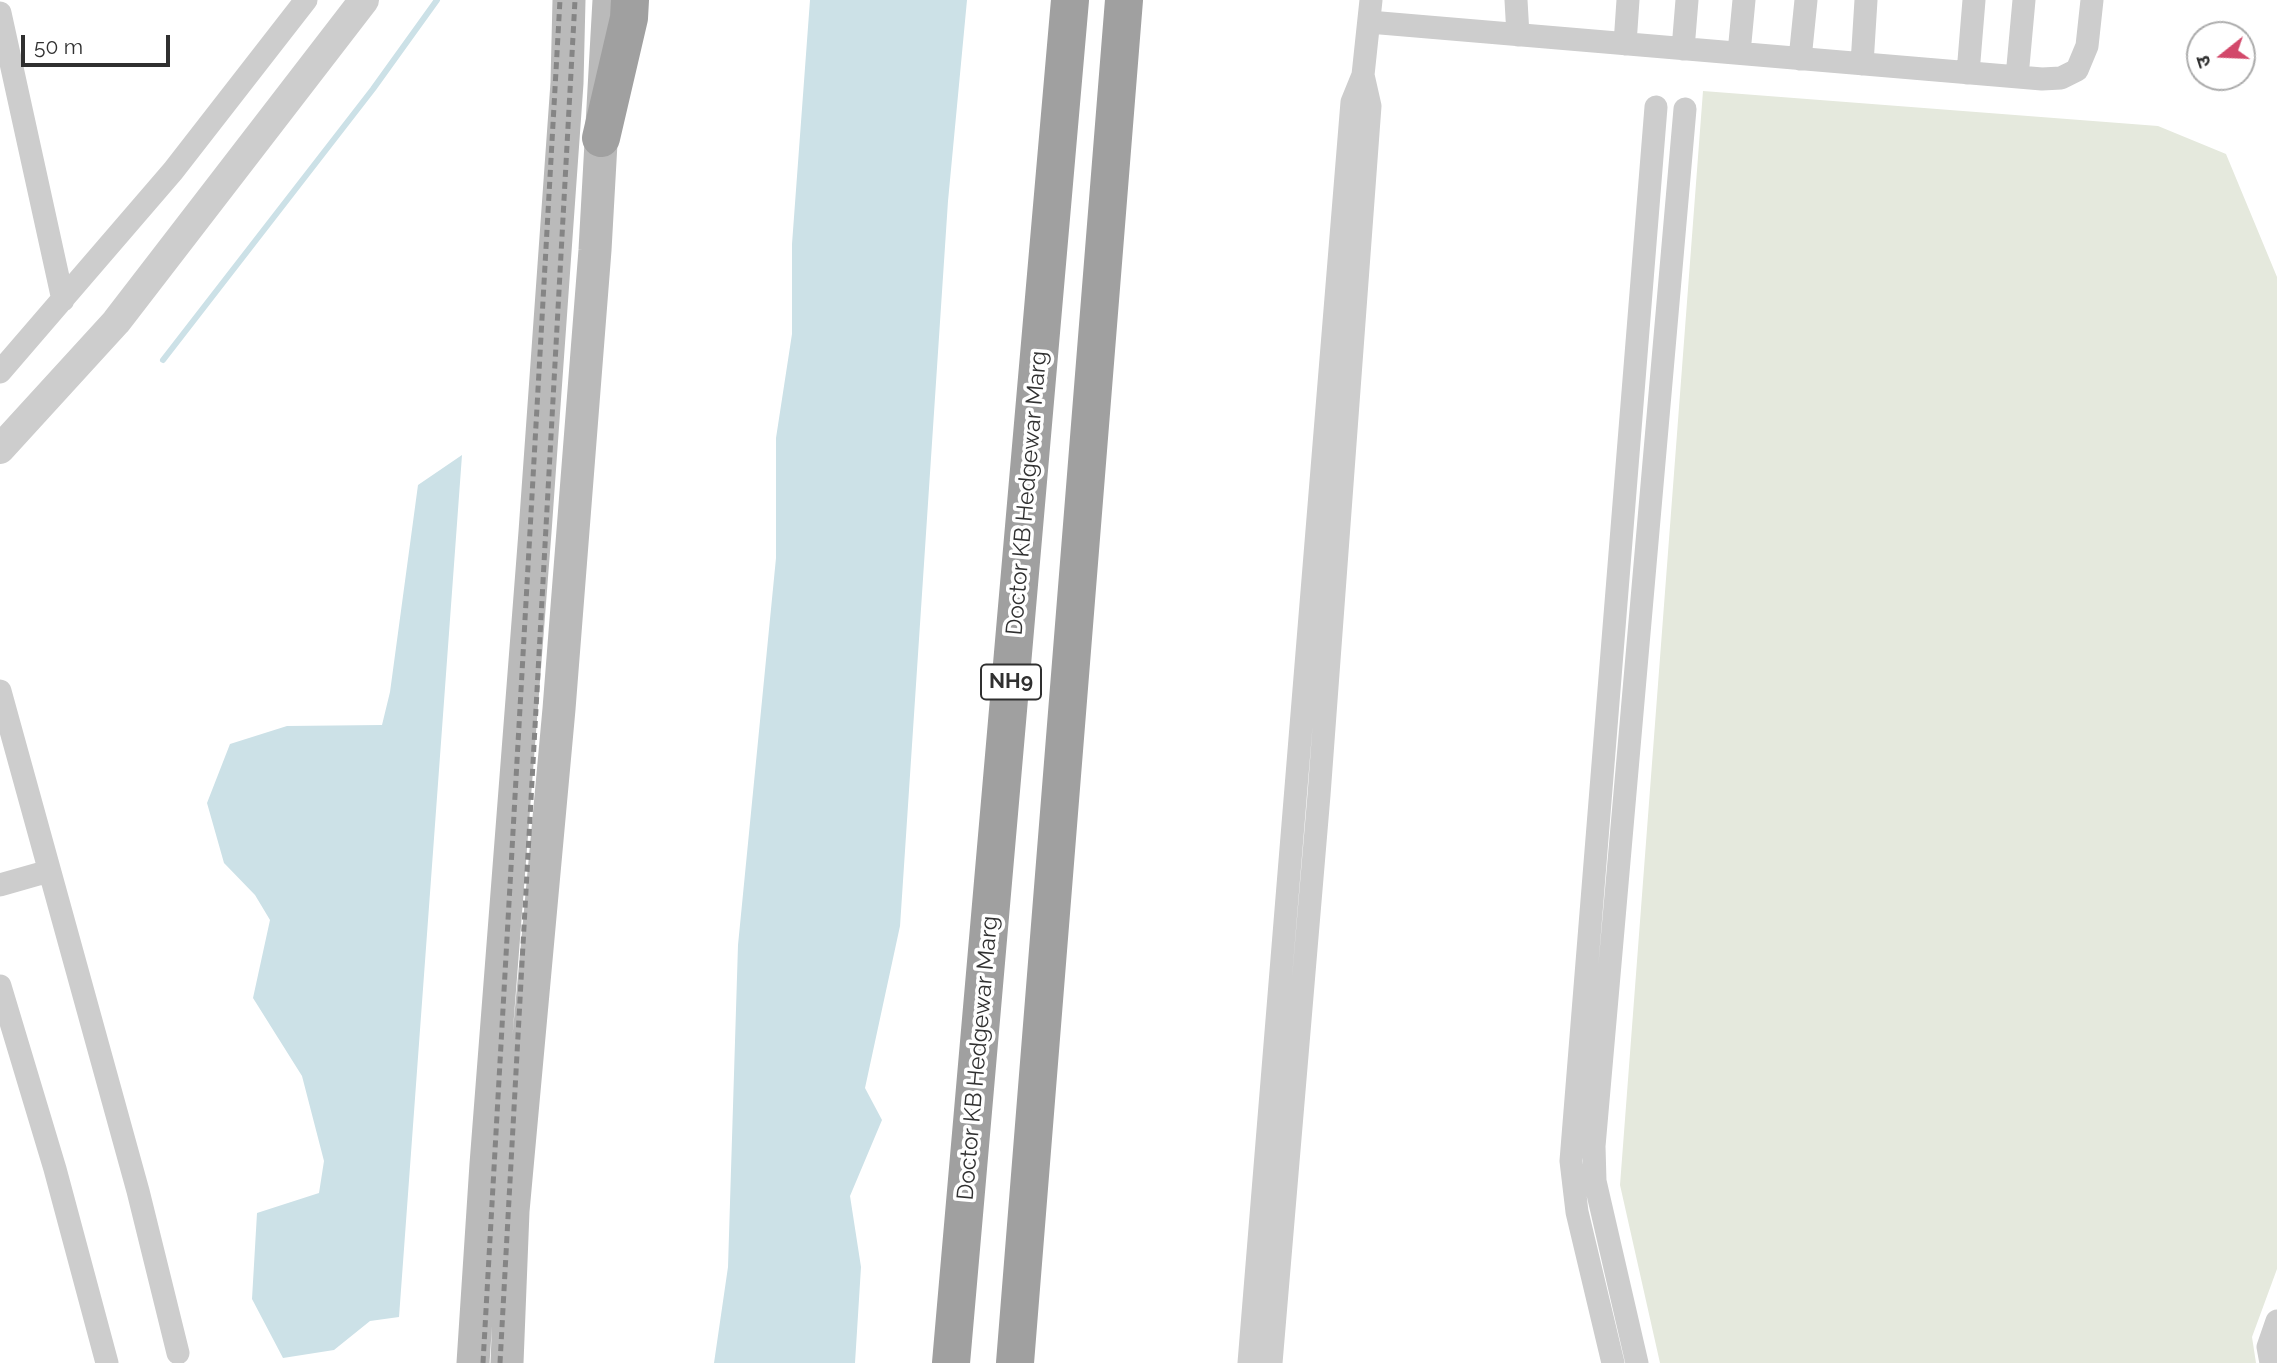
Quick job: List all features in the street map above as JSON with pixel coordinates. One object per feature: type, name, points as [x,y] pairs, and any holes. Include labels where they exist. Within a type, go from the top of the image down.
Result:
[{"type":"highway","points":[[601,138],[629,18],[630,0]]},
{"type":"highway","name":"Doctor KB Hedgewar Marg","points":[[951,1363],[1070,0]]},
{"type":"highway","name":"NH9","points":[[1015,1363],[1124,0]]},
{"type":"main road","points":[[473,1363],[485,1164],[567,83],[569,0]]},
{"type":"main road","points":[[507,1363],[513,1211],[561,681],[596,250],[609,0]]},
{"type":"street","points":[[0,372],[173,170],[306,0]]},
{"type":"street","points":[[0,449],[116,322],[364,0]]},
{"type":"street","points":[[1516,0],[1518,35]]},
{"type":"street","points":[[1625,44],[1628,0]]},
{"type":"street","points":[[1683,49],[1687,0]]},
{"type":"street","points":[[1739,53],[1744,0]]},
{"type":"street","points":[[1800,59],[1805,0]]},
{"type":"street","points":[[1862,64],[1867,0]]},
{"type":"street","points":[[1968,73],[1974,0]]},
{"type":"street","points":[[2017,77],[2024,0]]},
{"type":"street","points":[[1249,1363],[1352,102],[1363,75],[1370,11],[1518,35],[2042,79],[2062,78],[2077,70],[2087,46],[2092,0]]},
{"type":"street","points":[[0,13],[63,300]]},
{"type":"street","points":[[1271,1363],[1318,809],[1370,106],[1363,75]]},
{"type":"street","points":[[1613,1363],[1577,1213],[1571,1161],[1656,107]]},
{"type":"street","points":[[1637,1363],[1595,1181],[1594,1146],[1685,109]]},
{"type":"street","points":[[0,691],[138,1191],[178,1353]]},
{"type":"street","points":[[0,885],[49,871]]},
{"type":"street","points":[[0,986],[55,1169],[107,1363]]},
{"type":"street","points":[[2271,1363],[2268,1347],[2277,1321]]},
{"type":"shaded area","points":[[810,0],[967,0],[948,201],[900,926],[865,1088],[882,1120],[850,1196],[861,1267],[855,1363],[714,1363],[728,1267],[738,945],[776,558],[776,438],[792,334],[792,244]]},
{"type":"shaded area","points":[[1703,91],[2158,126],[2226,154],[2277,277],[2277,1269],[2252,1337],[2256,1363],[1660,1363],[1620,1185]]},
{"type":"shaded area","points":[[462,455],[399,1317],[370,1321],[334,1350],[283,1358],[252,1299],[257,1213],[319,1193],[324,1161],[302,1076],[253,998],[270,920],[255,895],[224,863],[207,803],[230,744],[287,726],[382,725],[390,692],[418,485]]},
{"type":"waterway","points":[[163,360],[373,89],[437,0]]},
{"type":"railway","points":[[483,1363],[560,0]]},
{"type":"railway","points":[[500,1363],[575,0]]}]
